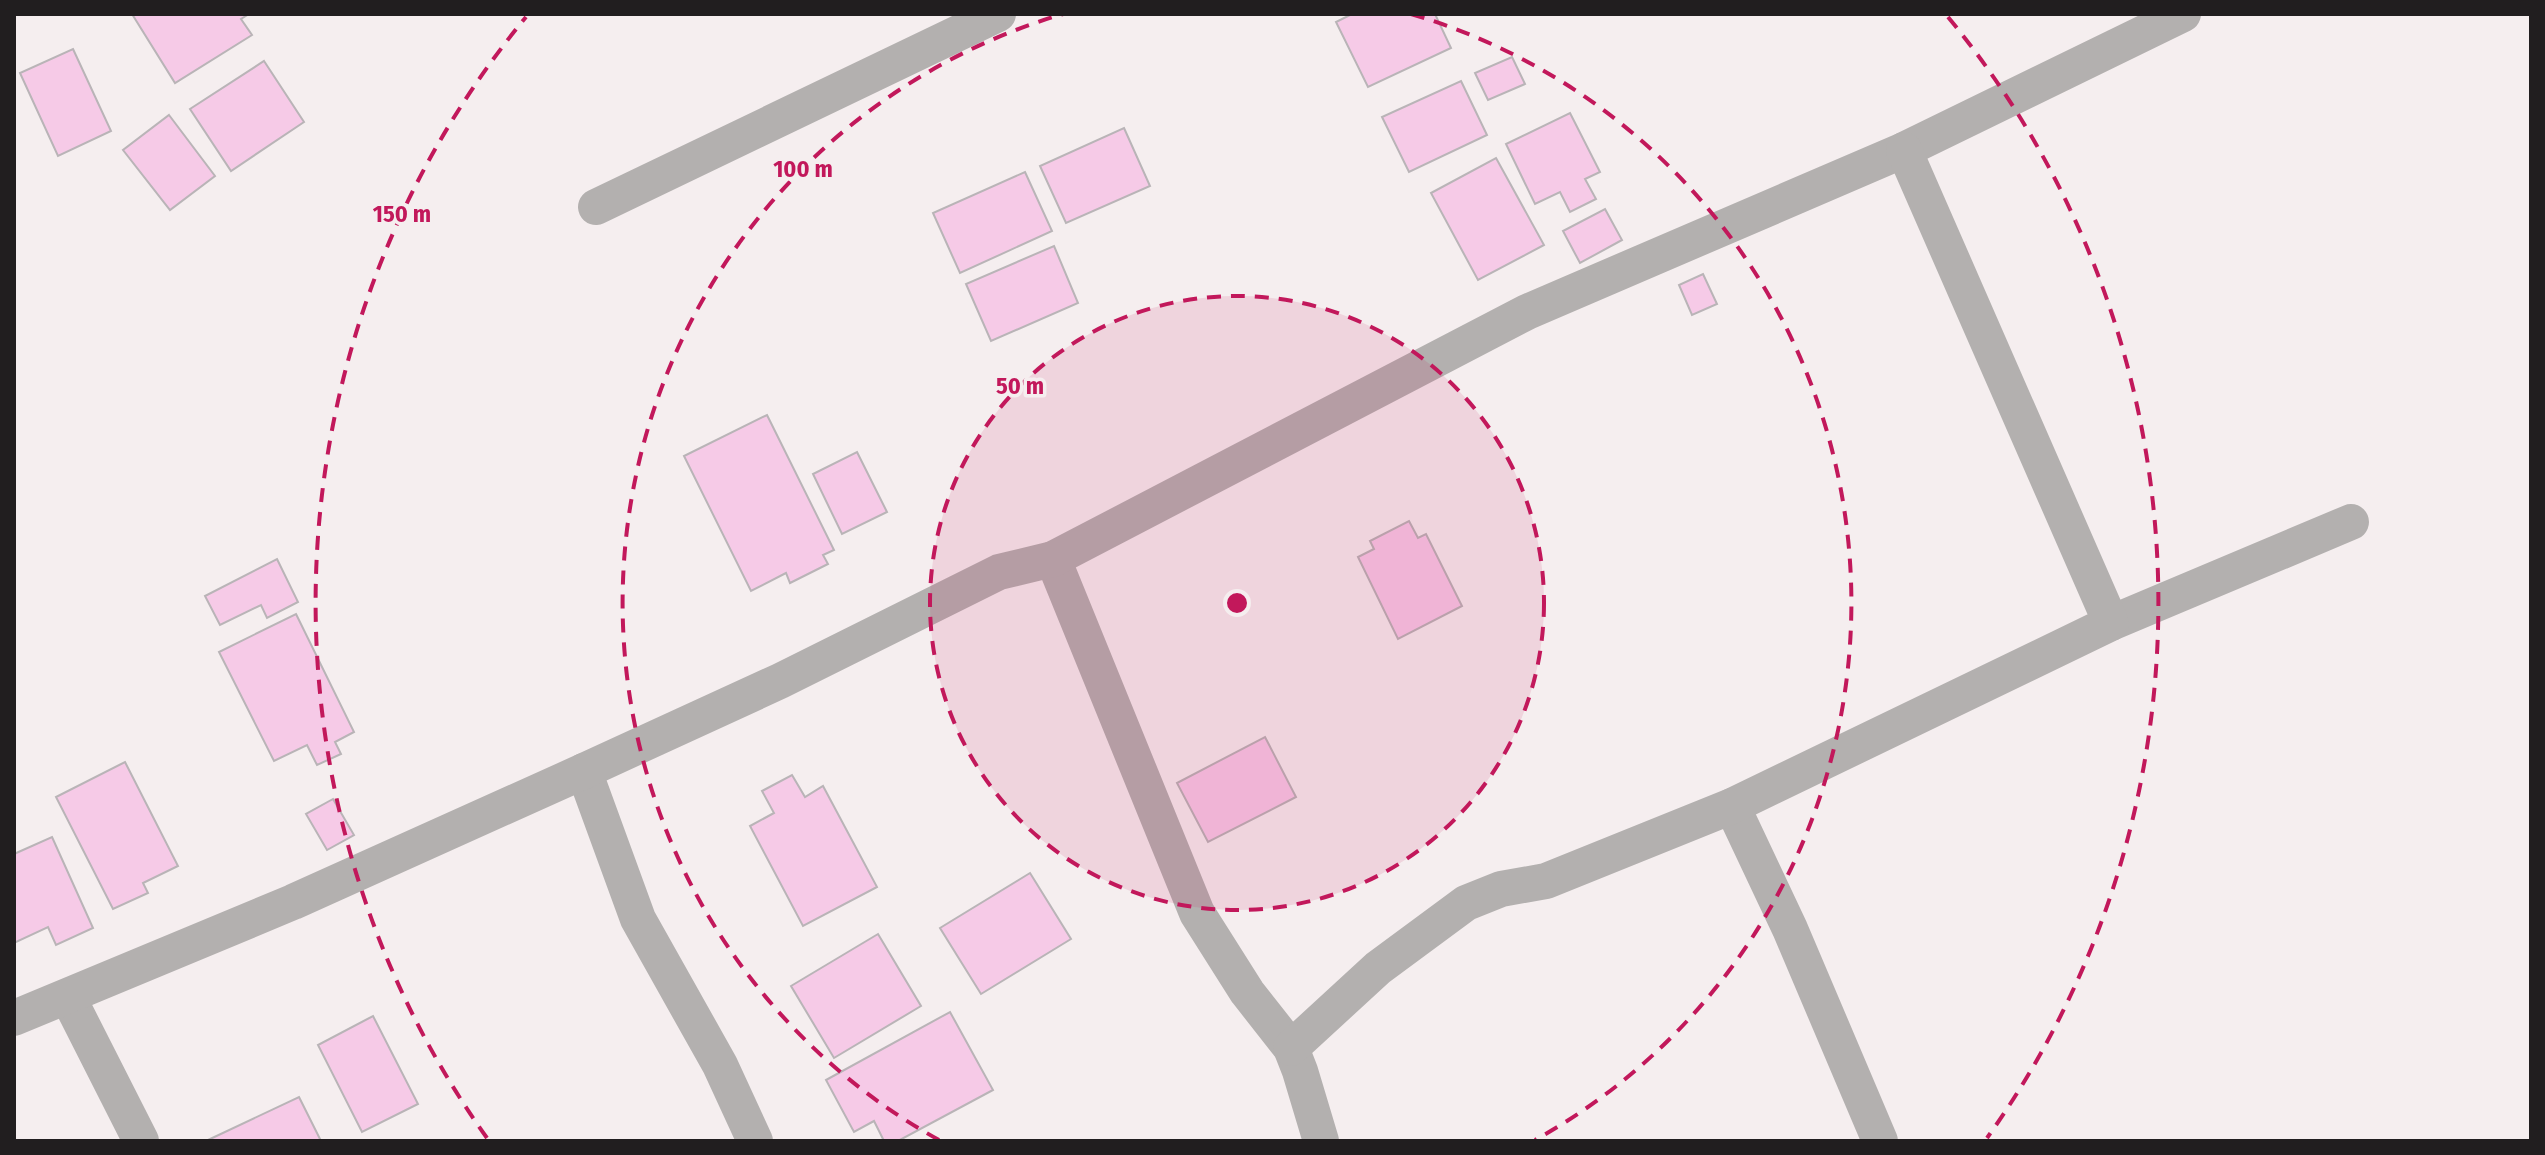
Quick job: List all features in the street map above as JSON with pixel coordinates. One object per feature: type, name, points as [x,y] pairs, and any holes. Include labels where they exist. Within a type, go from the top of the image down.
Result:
[{"type":"street","points":[[596,207],[998,14]]},
{"type":"street","points":[[14,1018],[293,902],[584,771],[780,681],[999,572],[1053,559],[1527,312],[1904,150],[2183,14]]},
{"type":"street","points":[[1904,150],[2111,623]]},
{"type":"street","points":[[1291,1048],[1378,968],[1466,903],[1501,889],[1546,881],[1732,806],[2111,623],[2351,522]]},
{"type":"street","points":[[1053,559],[1197,913],[1247,992],[1291,1048],[1321,1141]]},
{"type":"street","points":[[584,771],[638,919],[720,1065],[755,1141]]},
{"type":"street","points":[[1732,806],[1790,929],[1880,1141]]},
{"type":"street","points":[[68,997],[141,1141]]},
{"type":"building","points":[[132,14],[249,14],[241,19],[252,35],[175,83]]},
{"type":"building","points":[[1352,14],[1435,14],[1451,48],[1368,87],[1336,22]]},
{"type":"building","points":[[73,49],[111,131],[58,156],[20,73]]},
{"type":"building","points":[[1512,57],[1525,84],[1488,100],[1475,73]]},
{"type":"building","points":[[264,61],[304,122],[231,171],[190,109]]},
{"type":"building","points":[[1461,81],[1487,135],[1409,172],[1382,117]]},
{"type":"building","points":[[1570,113],[1600,172],[1585,179],[1596,199],[1570,212],[1560,192],[1535,204],[1506,144]]},
{"type":"building","points":[[169,115],[215,176],[170,210],[123,150]]},
{"type":"building","points":[[1124,128],[1150,186],[1066,223],[1040,166]]},
{"type":"building","points":[[1496,158],[1544,245],[1478,280],[1431,193]]},
{"type":"building","points":[[1025,172],[1052,231],[960,273],[933,213]]},
{"type":"building","points":[[1605,209],[1622,240],[1580,263],[1563,231]]},
{"type":"building","points":[[1054,246],[1078,303],[991,341],[966,284]]},
{"type":"building","points":[[1703,274],[1717,304],[1692,315],[1679,285]]},
{"type":"building","points":[[767,415],[834,550],[823,555],[828,564],[790,583],[786,573],[751,591],[684,456]]},
{"type":"building","points":[[857,452],[887,512],[842,534],[813,474]]},
{"type":"building","points":[[1409,521],[1418,538],[1426,534],[1462,606],[1398,639],[1358,557],[1374,549],[1370,541]]},
{"type":"building","points":[[277,559],[298,602],[267,618],[261,605],[220,625],[205,596]]},
{"type":"building","points":[[296,614],[354,732],[335,742],[341,754],[317,765],[307,745],[274,761],[219,652]]},
{"type":"building","points":[[1265,737],[1296,797],[1208,842],[1177,783]]},
{"type":"building","points":[[125,762],[178,866],[143,883],[148,893],[113,909],[56,797]]},
{"type":"building","points":[[792,775],[805,797],[823,786],[877,887],[803,926],[750,826],[774,813],[762,791]]},
{"type":"building","points":[[333,799],[354,835],[327,850],[306,814]]},
{"type":"building","points":[[52,837],[93,928],[56,945],[48,927],[14,943],[14,854]]},
{"type":"building","points":[[1030,873],[1071,939],[981,994],[940,928]]},
{"type":"building","points":[[878,934],[921,1006],[834,1058],[791,986]]},
{"type":"building","points":[[950,1012],[993,1090],[898,1141],[884,1141],[874,1121],[854,1132],[826,1080]]},
{"type":"building","points":[[373,1016],[418,1104],[362,1132],[318,1045]]},
{"type":"building","points":[[299,1097],[321,1141],[208,1140]]}]
